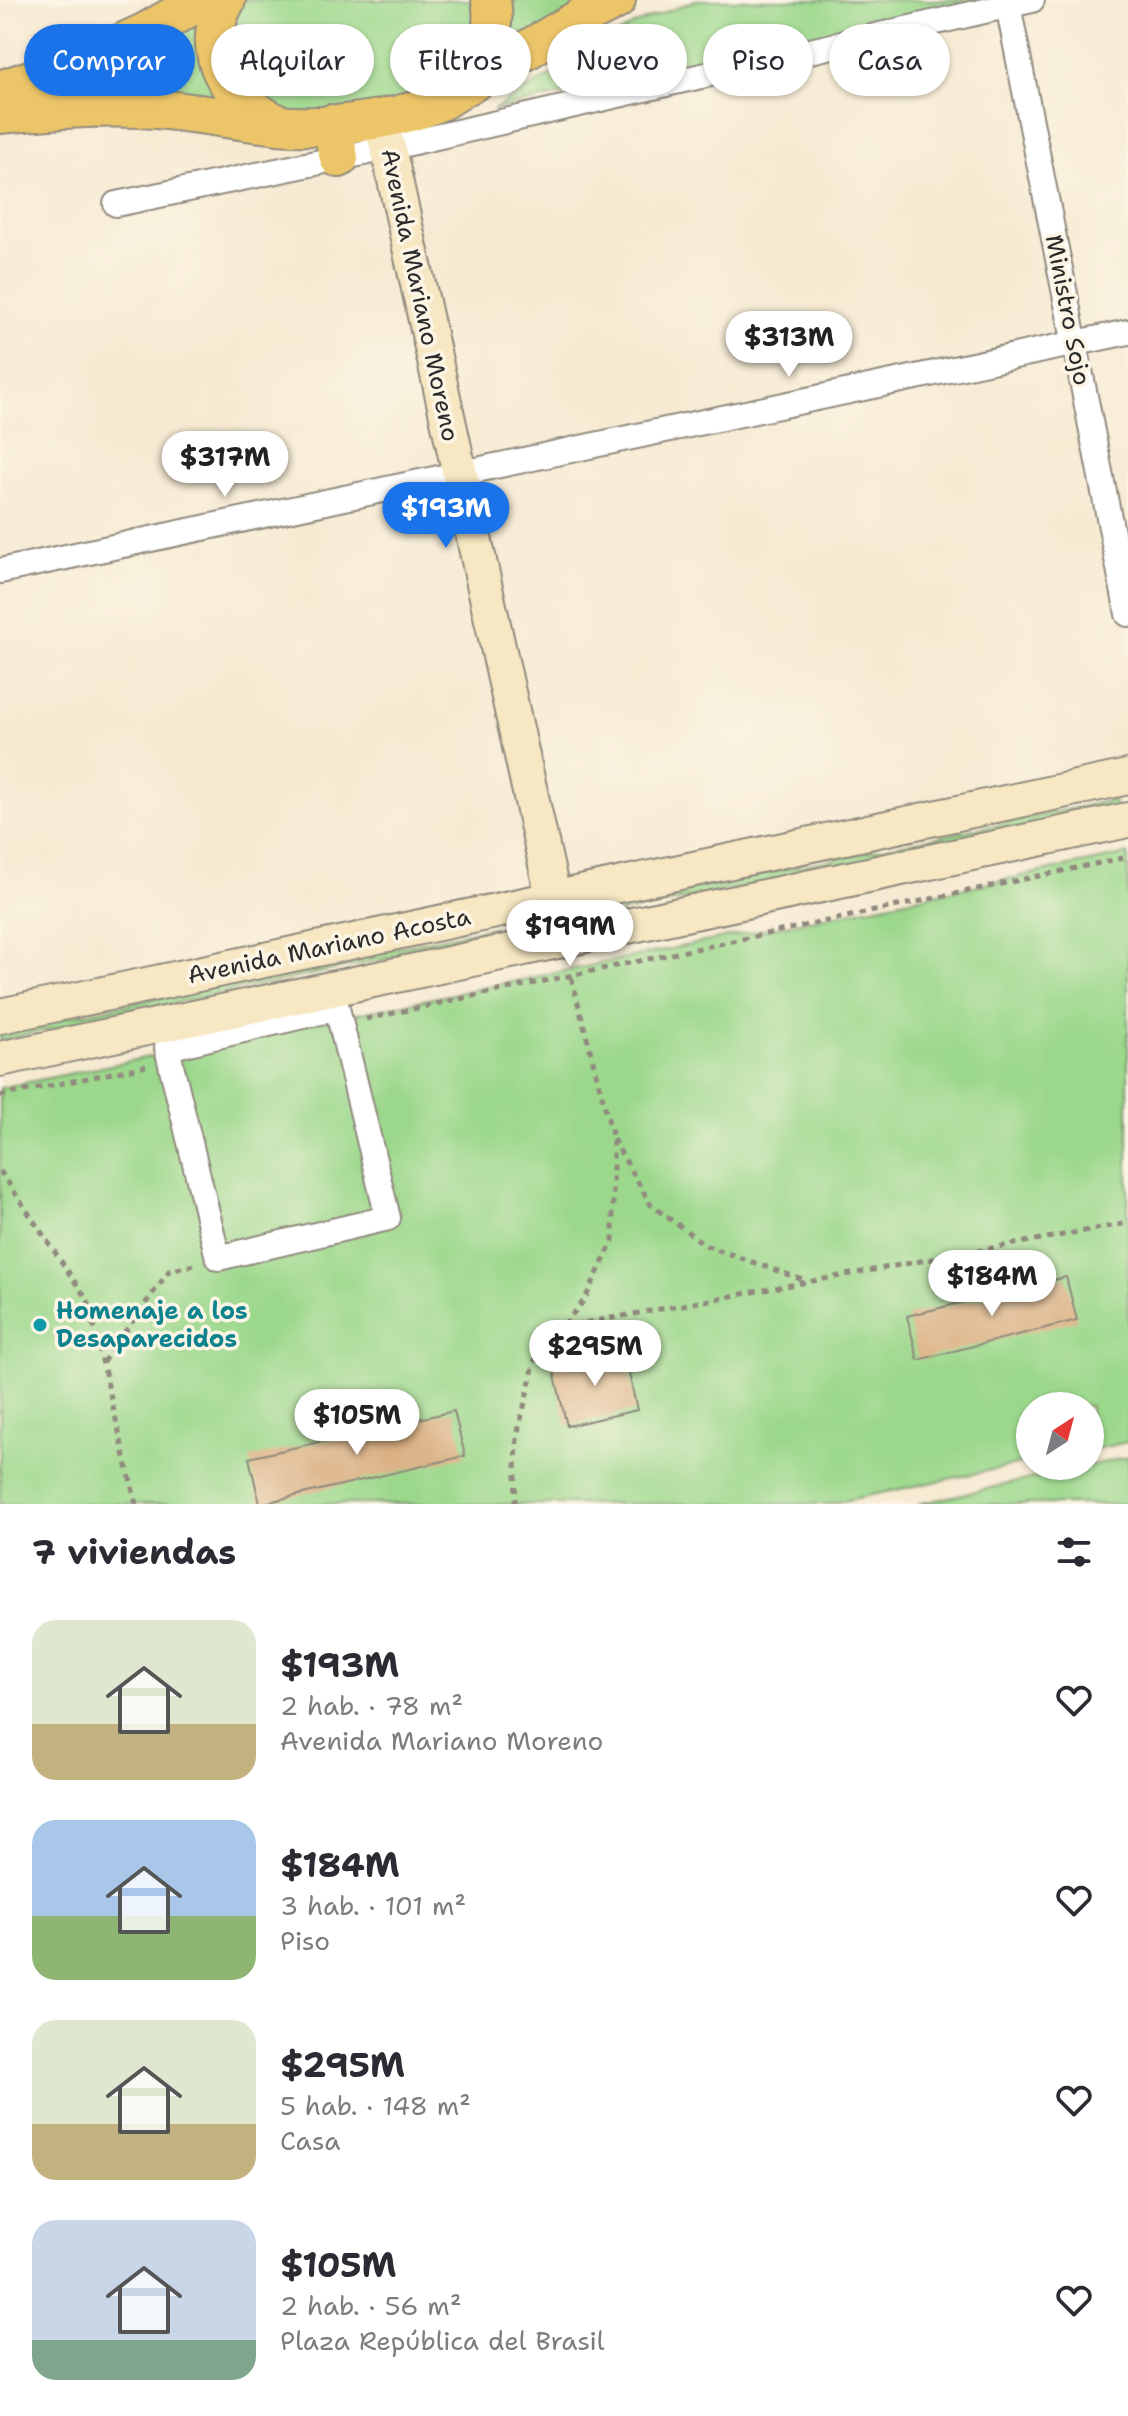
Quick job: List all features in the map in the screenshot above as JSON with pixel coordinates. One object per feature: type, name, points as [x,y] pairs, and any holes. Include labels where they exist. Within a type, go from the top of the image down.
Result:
[{"type":"main road","points":[[0,90],[72,66],[146,32],[202,0]]},
{"type":"main road","points":[[226,0],[218,13],[217,60],[227,82],[244,102],[256,113],[282,125],[335,141],[384,134],[414,112],[448,96]]},
{"type":"main road","points":[[491,0],[492,24]]},
{"type":"main road","points":[[531,47],[616,0]]},
{"type":"main road","points":[[0,114],[83,108],[141,108],[282,125]]},
{"type":"main road","name":"Avenida Mariano Moreno","points":[[384,134],[562,940]]},
{"type":"main road","name":"Avenida Mariano Acosta","points":[[0,1016],[1128,777]]},
{"type":"main road","name":"Avenida Mariano Acosta","points":[[0,1059],[1128,820]]},
{"type":"street","points":[[384,134],[1020,2]]},
{"type":"street","name":"Ministro Sojo","points":[[1020,2],[1075,343],[1128,614]]},
{"type":"street","points":[[116,204],[335,141]]},
{"type":"street","points":[[0,571],[1128,332]]},
{"type":"street","points":[[337,1008],[341,1024],[388,1218],[218,1258],[167,1048],[337,1008]]},
{"type":"path","points":[[341,1024],[1128,857]]},
{"type":"path","points":[[515,1504],[517,1436],[535,1360],[585,1299],[613,1241],[613,1138],[562,940]]},
{"type":"path","points":[[0,1096],[170,1061]]},
{"type":"path","points":[[613,1138],[651,1205],[673,1222],[707,1246],[809,1282]]},
{"type":"path","points":[[0,1171],[88,1301],[136,1504]]},
{"type":"path","points":[[562,1327],[1128,1223]]},
{"type":"path","points":[[103,1362],[169,1271],[218,1258]]},
{"type":"green space","points":[[239,0],[477,0],[479,11],[475,24],[390,24],[390,96],[420,96],[417,98],[301,118],[252,96],[374,96],[374,24],[232,24]]},
{"type":"green space","points":[[505,0],[592,0],[553,24],[547,24],[547,27],[531,37],[531,24],[501,24]]},
{"type":"green space","points":[[696,0],[986,0],[878,24],[829,24],[829,35],[813,39],[813,24],[703,24],[703,63],[687,67],[687,24],[636,24]]},
{"type":"green space","points":[[215,1],[219,24],[211,24],[211,96],[233,96],[236,111],[0,99],[24,88],[24,96],[195,96],[195,24],[165,24]]},
{"type":"green space","points":[[547,77],[547,96],[556,96],[493,110],[516,96],[531,96],[531,87]]},
{"type":"green space","points":[[1114,800],[1116,808],[620,913],[618,904]]},
{"type":"green space","points":[[1128,854],[1128,1442],[1104,1447],[1104,1392],[1016,1392],[1016,1465],[828,1504],[0,1504],[0,1088]]},
{"type":"green space","points":[[493,927],[495,936],[0,1040],[0,1031]]},
{"type":"green space","points":[[1128,1457],[1128,1504],[918,1504],[1025,1480],[1104,1480],[1104,1462]]},
{"type":"building","points":[[1066,1277],[1077,1320],[918,1360],[907,1316]]},
{"type":"building","points":[[624,1351],[637,1410],[567,1426],[553,1367]]},
{"type":"building","points":[[454,1411],[465,1456],[260,1504],[249,1458]]},
{"type":"place","name":"Homenaje a los Desaparecidos","points":[[40,1325]]}]
